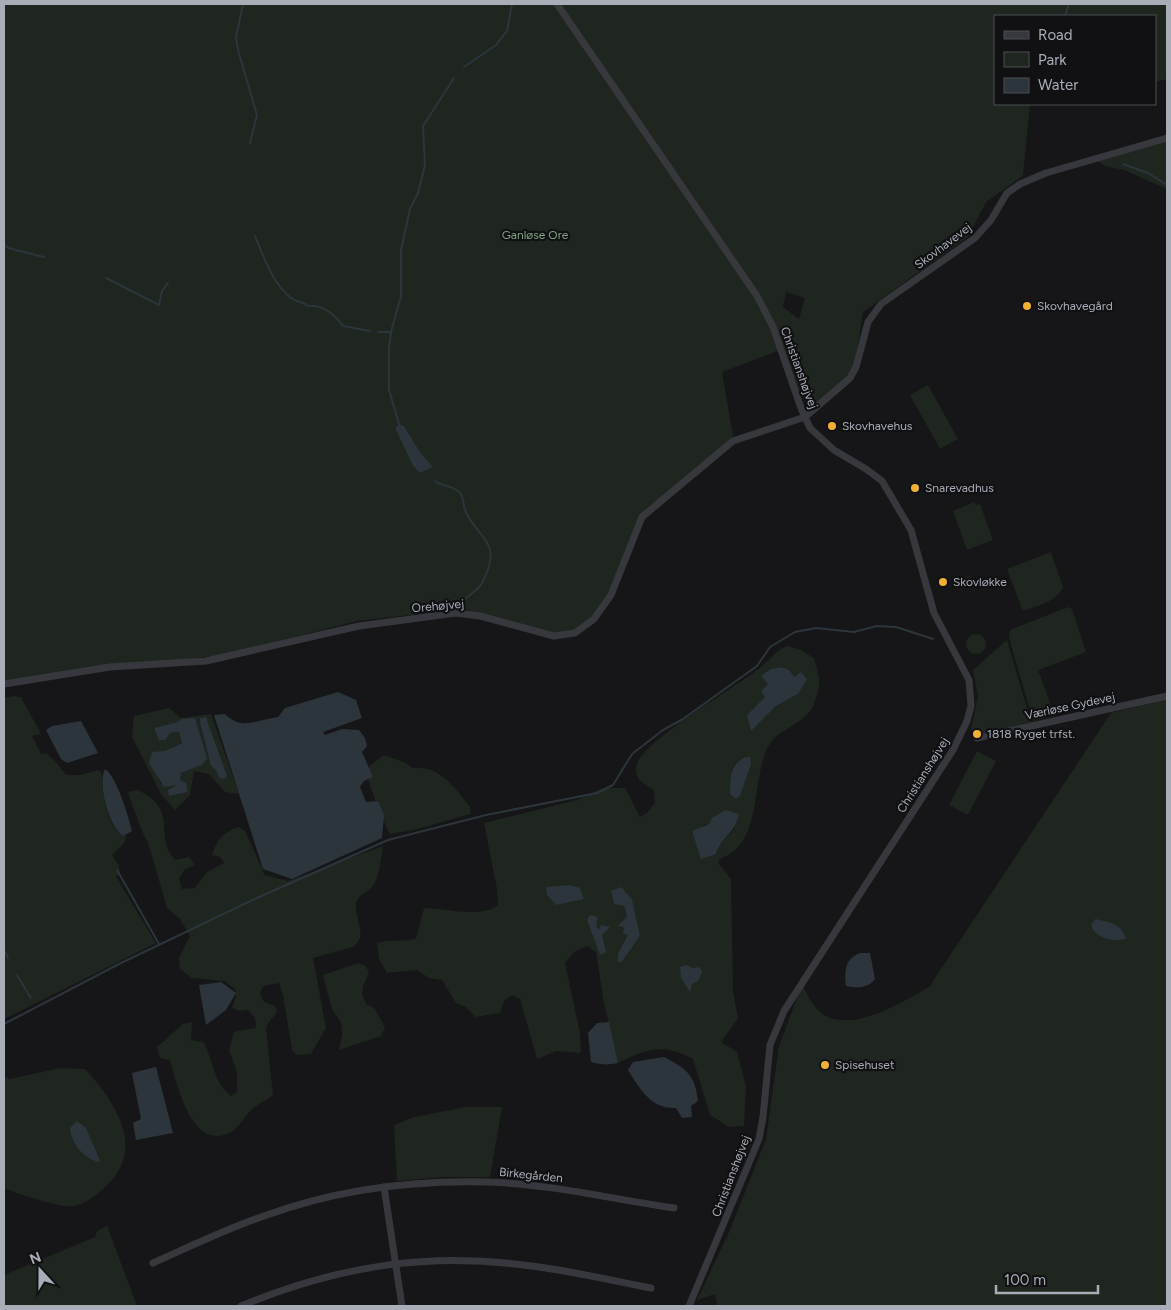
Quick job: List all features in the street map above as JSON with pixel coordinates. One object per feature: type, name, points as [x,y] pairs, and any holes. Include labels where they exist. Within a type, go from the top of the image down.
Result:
[{"type":"street","name":"Christianshøjvej","points":[[556,4],[758,296],[773,327],[805,417],[821,440],[875,475],[882,481],[894,499],[916,545],[934,613],[969,680],[971,706],[967,721],[953,750],[784,1011],[770,1045],[763,1117],[758,1140],[737,1195],[689,1306]]},
{"type":"street","name":"Skovhavevej","points":[[805,417],[850,378],[856,367],[868,322],[882,304],[975,238],[991,220],[1007,193],[1020,184],[1046,173],[1167,138]]},
{"type":"street","name":"Orehøjvej","points":[[4,684],[110,667],[206,661],[359,626],[456,613],[480,616],[554,636],[575,632],[594,619],[611,595],[638,524],[650,509],[733,441],[805,417]]},
{"type":"street","name":"Værløse Gydevej","points":[[977,738],[1167,696]]},
{"type":"street","name":"Birkegården","points":[[153,1263],[264,1215],[346,1193],[384,1188],[444,1182],[498,1182],[554,1188],[674,1208]]},
{"type":"street","points":[[384,1188],[397,1263],[402,1306]]},
{"type":"street","points":[[241,1306],[318,1278],[357,1268],[440,1260],[499,1262],[539,1267],[651,1288]]},
{"type":"green space","name":"Ganløse Ore","points":[[4,4],[1167,4],[1167,79],[1156,82],[1156,15],[994,15],[994,105],[1030,105],[1023,176],[986,202],[968,237],[863,312],[854,371],[810,411],[778,351],[722,372],[733,436],[638,521],[609,594],[589,623],[573,632],[555,635],[463,609],[357,621],[229,654],[4,681]],"holes":[[[786,292],[805,298],[799,319],[783,307]],[[398,424],[404,426],[420,452],[432,467],[420,473],[413,466],[395,428]]]},
{"type":"green space","points":[[1167,141],[1167,189],[1124,170],[1105,166],[1098,161]]},
{"type":"green space","points":[[928,385],[958,439],[940,449],[910,395]]},
{"type":"green space","points":[[974,502],[976,505],[980,504],[993,540],[967,550],[953,511]]},
{"type":"green space","points":[[1051,552],[1063,587],[1051,600],[1023,611],[1007,569]]},
{"type":"green space","points":[[1068,607],[1072,609],[1086,652],[1038,670],[1055,716],[1033,721],[1009,638],[1010,630]]},
{"type":"green space","points":[[976,634],[983,637],[986,644],[983,651],[976,654],[969,651],[966,644],[969,637]]},
{"type":"green space","points":[[1007,640],[1031,722],[983,733],[971,730],[978,696],[973,670]]},
{"type":"green space","points":[[787,646],[801,650],[814,658],[819,677],[818,692],[809,712],[772,741],[768,747],[759,776],[750,826],[744,840],[734,851],[721,858],[718,863],[731,879],[733,992],[738,1018],[721,1042],[737,1052],[746,1087],[744,1126],[729,1127],[710,1115],[693,1059],[683,1054],[656,1049],[638,1054],[618,1063],[604,1003],[596,952],[587,946],[574,952],[565,963],[580,1033],[581,1053],[556,1051],[537,1059],[520,999],[512,995],[504,1001],[500,1013],[475,1017],[466,1007],[456,1003],[442,980],[429,978],[417,970],[387,973],[379,959],[377,943],[416,939],[424,908],[472,912],[491,909],[498,905],[497,889],[484,823],[577,800],[603,788],[625,788],[640,817],[647,813],[655,803],[654,790],[640,780],[636,773],[637,764],[643,754],[673,728],[749,676]],"holes":[[[783,667],[792,675],[798,694],[776,706],[751,731],[747,715],[766,696],[771,669]],[[709,824],[735,828],[719,845],[716,854],[703,825]],[[611,891],[624,891],[632,899],[640,936],[621,963],[618,953],[628,935],[623,920],[627,916],[624,906],[614,904]]]},
{"type":"green space","points":[[21,697],[41,734],[32,736],[41,754],[46,753],[66,775],[80,775],[98,770],[102,773],[104,798],[109,816],[117,831],[123,836],[127,835],[124,843],[112,855],[119,866],[120,874],[116,877],[156,943],[4,1019],[4,698]]},
{"type":"green space","points":[[1167,699],[1167,1306],[718,1306],[715,1294],[697,1300],[730,1230],[766,1139],[779,1046],[802,985],[819,1011],[831,1018],[845,1020],[859,1019],[875,1014],[929,987],[1111,713]]},
{"type":"green space","points":[[169,708],[181,718],[211,714],[239,794],[225,792],[209,774],[194,771],[190,795],[175,810],[161,794],[132,737],[134,716]],"holes":[[[206,717],[227,776],[219,778],[216,770],[211,766],[200,723],[200,718]],[[182,719],[189,719],[202,765],[181,773],[180,780],[188,792],[169,796],[177,785],[170,786],[160,783],[159,776],[171,747],[182,743],[180,732],[170,733]]]},
{"type":"green space","points":[[977,751],[996,761],[968,815],[949,805]]},
{"type":"green space","points":[[384,755],[404,762],[413,768],[423,768],[439,774],[459,792],[470,807],[471,814],[414,830],[390,834],[368,778],[370,766]]},
{"type":"green space","points":[[138,790],[151,798],[159,806],[163,815],[166,841],[175,860],[189,857],[195,865],[185,869],[179,878],[182,889],[195,888],[207,872],[224,863],[220,857],[212,855],[214,850],[225,834],[239,827],[245,831],[265,875],[288,881],[383,846],[376,880],[372,887],[359,898],[356,904],[360,927],[358,942],[353,947],[313,958],[326,1028],[311,1054],[297,1055],[292,1050],[283,995],[279,983],[263,986],[260,994],[264,1002],[275,1006],[277,1010],[266,1028],[273,1095],[253,1108],[237,1127],[227,1134],[214,1136],[203,1132],[195,1123],[181,1097],[170,1060],[160,1058],[157,1047],[183,1024],[192,1022],[191,1040],[203,1042],[220,1084],[231,1096],[237,1092],[237,1072],[229,1051],[233,1034],[236,1031],[256,1028],[255,1018],[248,1010],[239,1011],[232,1008],[236,997],[235,989],[224,981],[192,978],[180,969],[179,958],[190,936],[180,919],[167,908],[148,842],[128,792]]},
{"type":"green space","points":[[358,963],[366,966],[369,973],[363,986],[362,994],[366,1004],[374,1008],[385,1027],[381,1036],[339,1050],[342,1034],[341,1022],[332,1009],[323,975]]},
{"type":"green space","points":[[60,1068],[85,1069],[97,1082],[123,1127],[125,1143],[124,1158],[117,1173],[94,1197],[74,1206],[49,1203],[4,1188],[4,1077],[10,1079]]},
{"type":"green space","points":[[466,1107],[502,1107],[490,1177],[442,1177],[397,1181],[394,1125],[414,1117]]},
{"type":"green space","points":[[107,1226],[137,1306],[4,1306],[4,1275],[95,1237],[97,1231]]},
{"type":"water","points":[[399,424],[404,426],[420,452],[433,467],[420,473],[413,466],[395,428]]},
{"type":"water","points":[[782,667],[789,670],[794,677],[801,672],[807,679],[798,694],[776,706],[751,731],[747,715],[765,697],[761,691],[768,684],[761,676],[771,669]]},
{"type":"water","points":[[338,692],[356,700],[362,718],[323,732],[325,735],[342,729],[359,730],[365,738],[367,746],[362,752],[373,777],[364,781],[360,787],[366,802],[378,801],[384,815],[382,838],[292,879],[263,869],[214,715],[225,714],[237,722],[243,723],[256,722],[278,717],[285,708]]},
{"type":"water","points":[[206,717],[227,776],[224,779],[219,778],[216,770],[211,766],[200,723],[200,718]]},
{"type":"water","points":[[195,718],[207,758],[202,765],[181,773],[180,780],[186,783],[188,792],[169,796],[168,790],[177,785],[164,787],[149,763],[152,752],[164,751],[182,743],[179,732],[170,733],[165,740],[159,740],[154,728],[178,722],[182,719]]},
{"type":"water","points":[[81,721],[98,753],[67,763],[61,759],[46,730],[52,726]]},
{"type":"water","points":[[750,757],[751,764],[740,796],[736,799],[730,794],[733,769],[743,758]]},
{"type":"water","points":[[105,769],[118,788],[132,831],[123,836],[113,824],[103,794],[102,785]]},
{"type":"water","points":[[726,810],[739,814],[734,827],[721,843],[716,854],[701,859],[692,831],[709,824],[712,818]]},
{"type":"water","points":[[570,885],[580,888],[584,899],[556,905],[547,895],[546,887]]},
{"type":"water","points":[[621,887],[632,899],[640,936],[621,963],[618,961],[618,953],[628,935],[623,933],[624,927],[618,926],[627,916],[624,906],[614,904],[611,891]]},
{"type":"water","points":[[590,915],[598,917],[596,926],[599,930],[601,925],[610,927],[602,935],[606,952],[600,955],[587,920]]},
{"type":"water","points":[[1095,919],[1118,927],[1126,939],[1111,940],[1096,934],[1091,925]]},
{"type":"water","points":[[860,953],[870,953],[875,979],[865,986],[846,986],[845,975],[848,962]]},
{"type":"water","points":[[686,965],[693,968],[700,967],[702,972],[698,981],[692,984],[690,992],[681,978],[680,967]]},
{"type":"water","points":[[221,982],[236,993],[226,1010],[206,1025],[199,985]]},
{"type":"water","points":[[609,1022],[618,1063],[598,1064],[591,1062],[588,1033],[597,1023]]},
{"type":"water","points":[[664,1057],[684,1069],[695,1085],[698,1101],[691,1106],[692,1117],[682,1118],[676,1108],[660,1105],[653,1101],[642,1091],[628,1070],[633,1062]]},
{"type":"water","points":[[156,1067],[173,1133],[136,1140],[133,1123],[141,1119],[132,1073]]},
{"type":"water","points":[[77,1121],[86,1128],[100,1161],[98,1162],[87,1157],[75,1144],[70,1128]]},
{"type":"waterway","points":[[243,4],[236,37],[257,115],[250,143]]},
{"type":"waterway","points":[[464,67],[496,45],[507,31],[512,4]]},
{"type":"waterway","points":[[1065,15],[1069,4]]},
{"type":"waterway","points":[[399,424],[389,390],[389,348],[391,332],[401,296],[401,250],[410,209],[418,193],[425,165],[423,126],[454,78]]},
{"type":"waterway","points":[[1123,164],[1148,173],[1167,185]]},
{"type":"waterway","points":[[255,236],[274,277],[284,292],[291,298],[308,306],[323,308],[332,314],[343,326],[370,331]]},
{"type":"waterway","points":[[4,244],[8,248],[44,257]]},
{"type":"waterway","points":[[106,278],[159,305],[162,291],[168,283]]},
{"type":"waterway","points":[[378,332],[391,332]]},
{"type":"waterway","points":[[435,481],[453,488],[461,494],[465,510],[490,549],[491,558],[482,583],[455,610]]},
{"type":"waterway","points":[[4,1024],[119,964],[257,898],[388,840],[486,815],[597,793],[613,785],[632,754],[663,730],[683,719],[757,666],[770,647],[795,632],[816,628],[854,632],[877,626],[896,627],[933,639]]},
{"type":"waterway","points":[[117,870],[159,944]]},
{"type":"waterway","points":[[4,950],[8,958]]},
{"type":"waterway","points":[[17,975],[31,998]]},
{"type":"place","name":"Skovhavegård","points":[[1027,306]]},
{"type":"place","name":"Skovhavehus","points":[[832,426]]},
{"type":"place","name":"Snarevadhus","points":[[915,488]]},
{"type":"place","name":"Skovløkke","points":[[943,582]]},
{"type":"place","name":"1818 Ryget trfst.","points":[[977,734]]},
{"type":"place","name":"Spisehuset","points":[[825,1065]]}]
